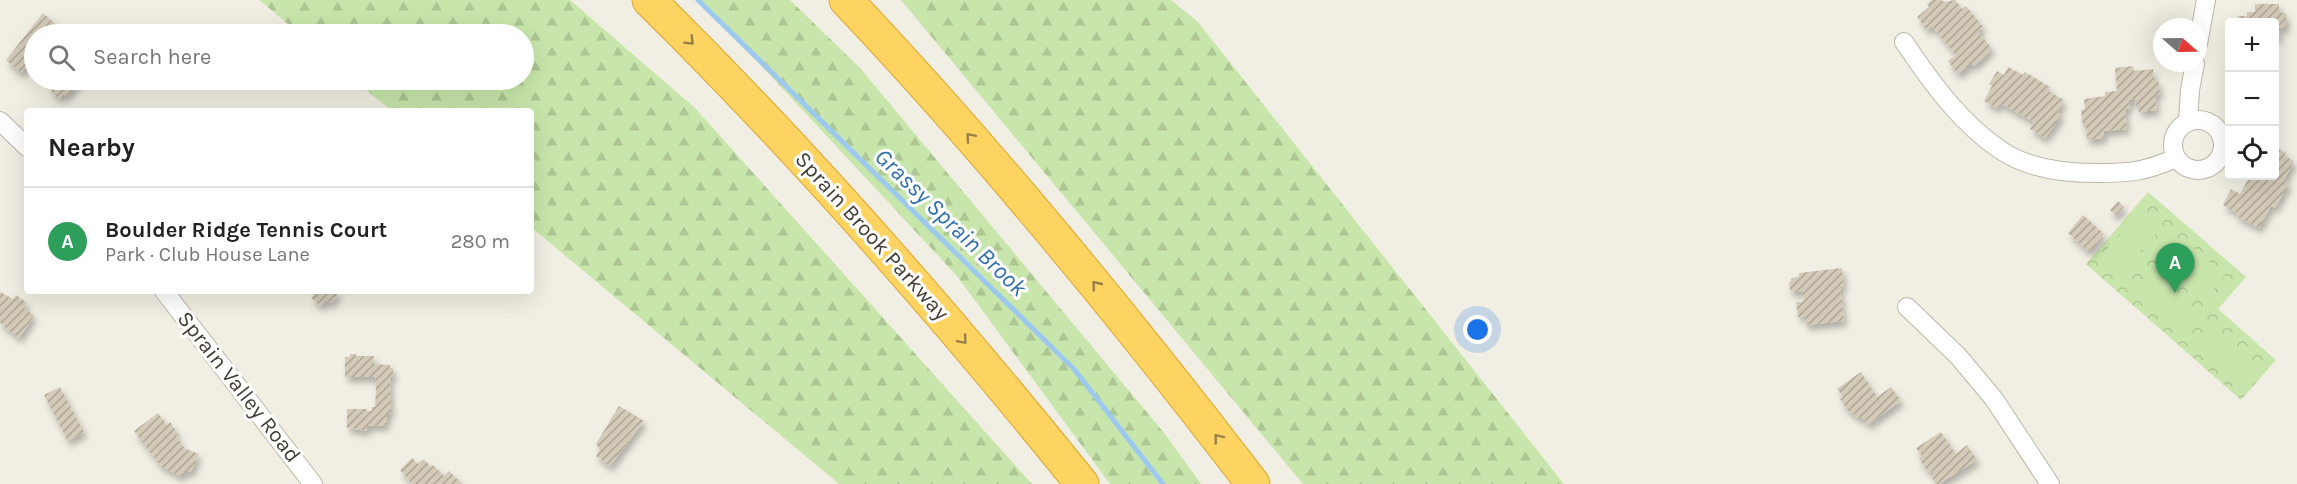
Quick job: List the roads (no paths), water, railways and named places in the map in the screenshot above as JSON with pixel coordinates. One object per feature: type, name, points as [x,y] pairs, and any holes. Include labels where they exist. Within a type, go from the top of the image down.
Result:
[{"type":"highway","name":"Sprain Brook Parkway","points":[[649,0],[775,128],[856,216],[955,330],[1082,484]]},
{"type":"highway","points":[[846,0],[923,84],[1049,229],[1156,359],[1253,484]]},
{"type":"street","points":[[2203,18],[2206,0]]},
{"type":"street","points":[[1904,42],[1931,82],[1965,119],[2003,152],[2026,162],[2070,173],[2128,173],[2151,169],[2176,158]]},
{"type":"street","points":[[2188,121],[2193,72]]},
{"type":"street","points":[[2205,120],[2219,131],[2223,148],[2220,156],[2207,168],[2190,169],[2176,158],[2173,151],[2173,137],[2177,130],[2188,121],[2205,120]]},
{"type":"street","points":[[0,121],[24,144]]},
{"type":"street","name":"Sprain Valley Road","points":[[166,294],[313,484]]},
{"type":"street","points":[[1907,307],[1958,356],[1995,399],[2050,484]]},
{"type":"waterway","name":"Grassy Sprain Brook","points":[[698,0],[1074,369],[1163,484]]},
{"type":"place","name":"Boulder Ridge Tennis Court","points":[[2175,293]]}]
